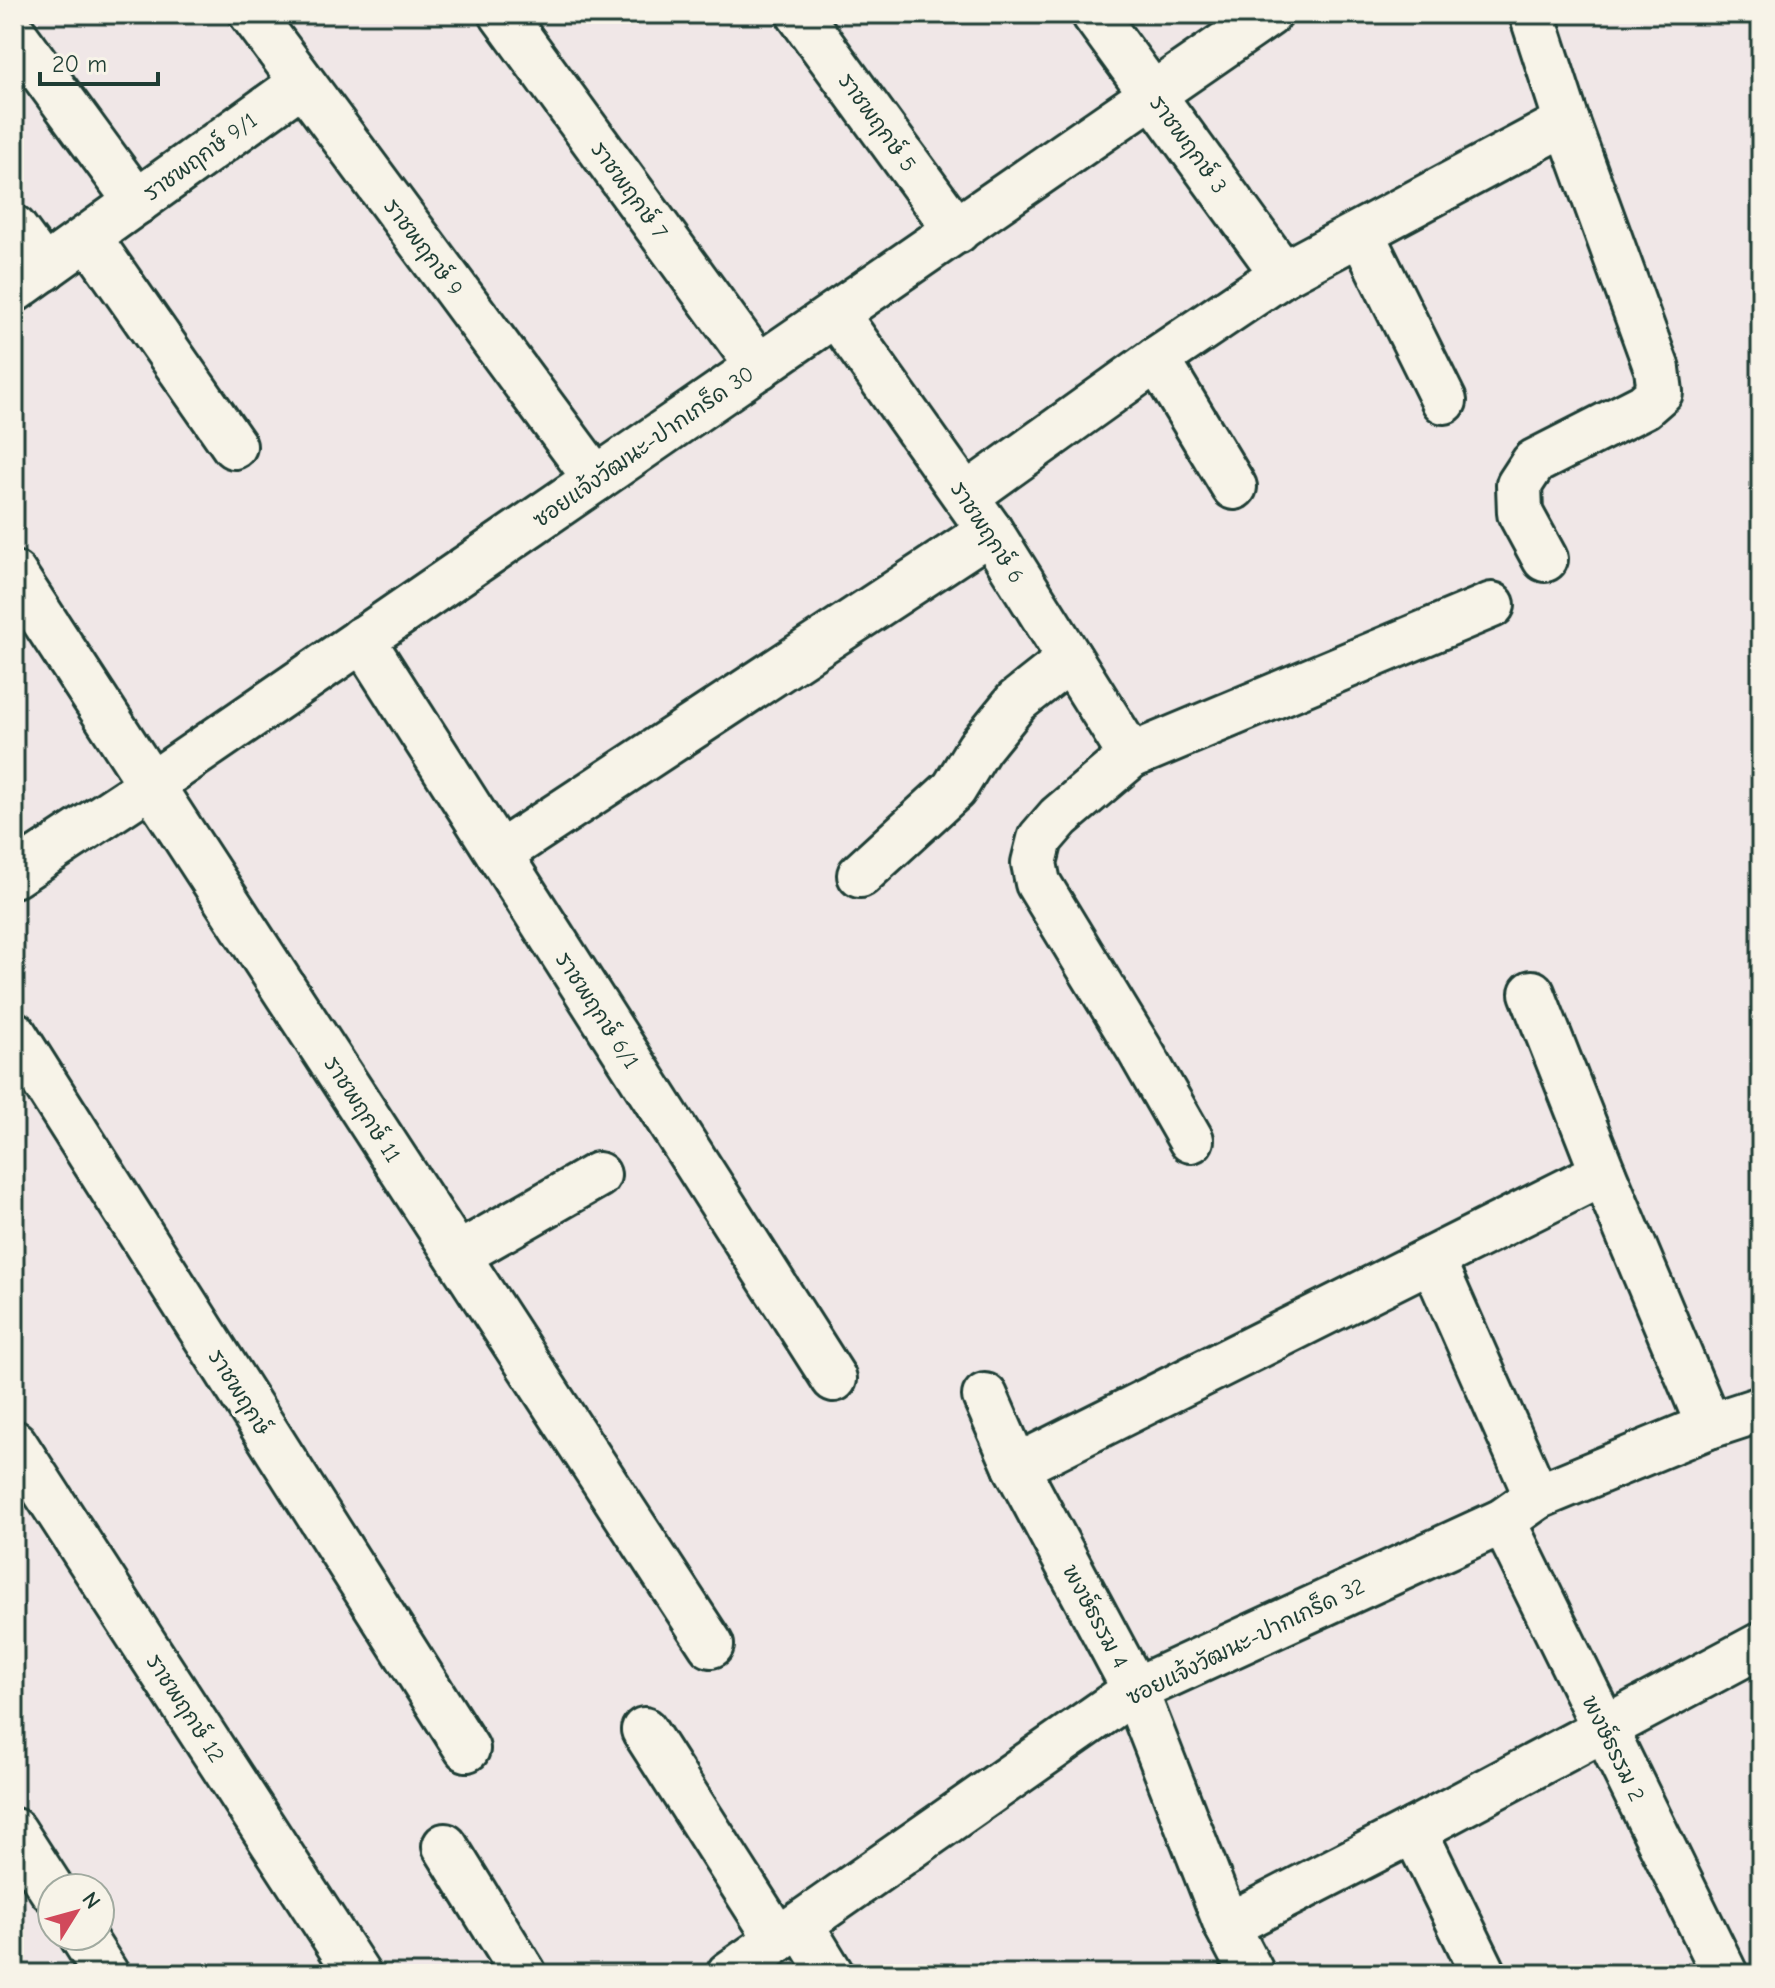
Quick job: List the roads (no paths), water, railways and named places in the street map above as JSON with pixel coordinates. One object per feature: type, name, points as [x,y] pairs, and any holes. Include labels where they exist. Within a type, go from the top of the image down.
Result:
[{"type":"street","name":"ราชพฤกษ์ 9","points":[[252,14],[596,479]]},
{"type":"street","name":"ราชพฤกษ์ 7","points":[[502,14],[759,367]]},
{"type":"street","name":"ราชพฤกษ์ 5","points":[[799,14],[957,231]]},
{"type":"street","name":"ราชพฤกษ์ 3","points":[[1094,14],[1283,274]]},
{"type":"street","name":"ซอยแจ้งวัฒนะ-ปากเกร็ด 30","points":[[14,875],[152,784],[1269,14]]},
{"type":"street","points":[[1532,14],[1567,122],[1657,369],[1660,392],[1644,406],[1534,462],[1519,485],[1520,513],[1545,559]]},
{"type":"street","name":"ราชพฤกษ์ 9/1","points":[[14,34],[137,202]]},
{"type":"street","name":"ราชพฤกษ์ 9/1","points":[[14,228],[29,280],[302,83]]},
{"type":"street","points":[[499,854],[978,514],[1157,359],[1283,274],[1567,122]]},
{"type":"street","points":[[1361,233],[1444,401]]},
{"type":"street","points":[[89,238],[234,446]]},
{"type":"street","name":"ราชพฤกษ์ 6","points":[[836,314],[978,514],[1131,756]]},
{"type":"street","points":[[1157,359],[1234,487]]},
{"type":"street","name":"ราชพฤกษ์ 11","points":[[14,574],[711,1645]]},
{"type":"street","points":[[1191,1140],[1038,883],[1034,863],[1040,839],[1059,817],[1131,756],[1492,605]]},
{"type":"street","name":"ราชพฤกษ์ 6/1","points":[[362,639],[834,1379]]},
{"type":"street","points":[[860,875],[954,789],[979,748],[1017,701],[1070,659]]},
{"type":"street","points":[[1532,993],[1709,1426]]},
{"type":"street","name":"ราชพฤกษ์","points":[[14,1034],[467,1749]]},
{"type":"street","points":[[1016,1467],[1603,1173]]},
{"type":"street","points":[[458,1255],[598,1175]]},
{"type":"street","name":"พงษ์ธรรม 2","points":[[1432,1259],[1520,1509],[1604,1729],[1725,1974]]},
{"type":"street","name":"พงษ์ธรรม 4","points":[[985,1396],[1016,1467],[1135,1690],[1227,1926],[1252,1974]]},
{"type":"street","name":"ซอยแจ้งวัฒนะ-ปากเกร็ด 32","points":[[729,1974],[1135,1690],[1520,1509],[1709,1426],[1761,1409]]},
{"type":"street","name":"ราชพฤกษ์ 12","points":[[14,1443],[358,1974]]},
{"type":"street","points":[[1227,1926],[1761,1645]]},
{"type":"street","points":[[644,1730],[789,1932],[831,1974]]},
{"type":"street","points":[[1414,1830],[1484,1974]]},
{"type":"street","points":[[14,1831],[40,1872]]},
{"type":"street","points":[[445,1846],[524,1974]]},
{"type":"street","points":[[92,1952],[106,1974]]}]
